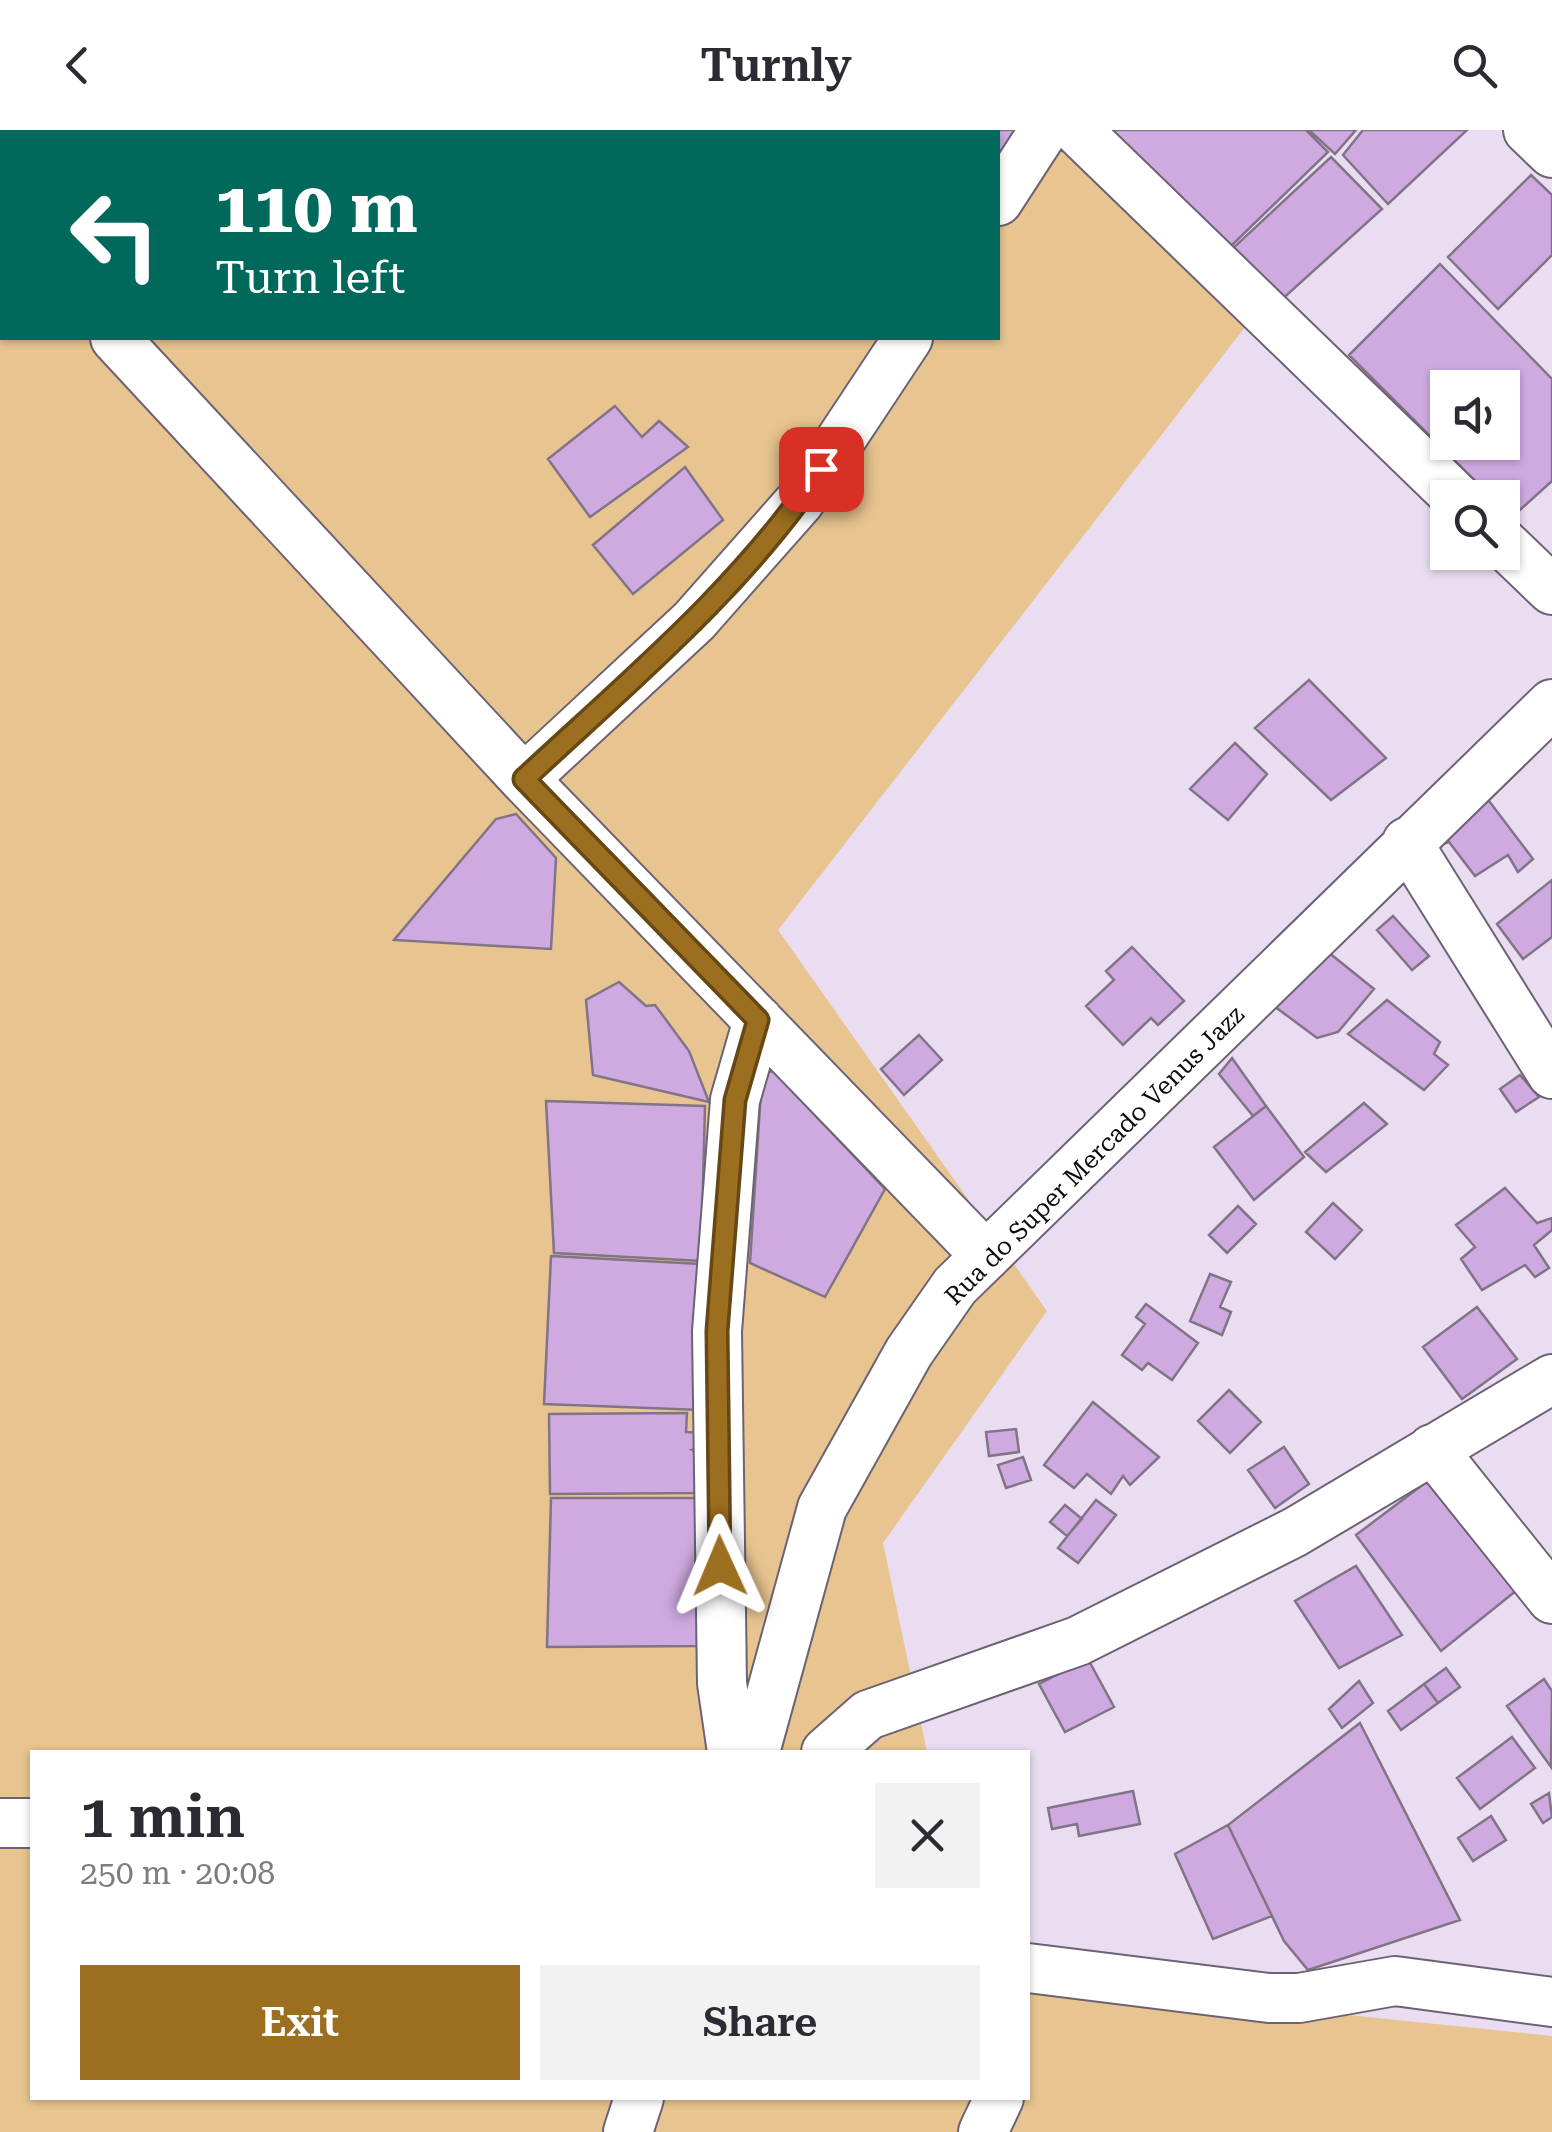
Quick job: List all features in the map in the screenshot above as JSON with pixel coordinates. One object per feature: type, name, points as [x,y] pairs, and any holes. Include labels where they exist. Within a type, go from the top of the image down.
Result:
[{"type":"street","points":[[1000,198],[1044,130]]},
{"type":"street","points":[[1077,130],[1437,480]]},
{"type":"street","points":[[1528,130],[1552,154]]},
{"type":"street","points":[[118,340],[524,779],[986,1256]]},
{"type":"street","points":[[524,779],[694,621],[800,502],[907,340]]},
{"type":"street","points":[[1520,559],[1552,590]]},
{"type":"street","name":"Rua do Super Mercado Venus Jazz","points":[[756,1750],[822,1508],[910,1352],[955,1286],[1552,704]]},
{"type":"street","points":[[1407,842],[1552,1074]]},
{"type":"street","points":[[732,1750],[722,1683],[717,1331],[735,1100],[758,1020]]},
{"type":"street","points":[[828,1750],[868,1714],[1078,1642],[1295,1532],[1552,1379]]},
{"type":"street","points":[[1432,1450],[1552,1600]]},
{"type":"street","points":[[0,1823],[30,1824]]},
{"type":"street","points":[[1030,1968],[1269,1998],[1299,1998],[1395,1981],[1552,2002]]},
{"type":"street","points":[[628,2132],[638,2100]]},
{"type":"street","points":[[983,2132],[998,2100]]},
{"type":"shaded area","points":[[1000,130],[1071,130],[1259,309],[778,930],[1047,1311],[883,1543],[927,1750],[30,1750],[30,2100],[1030,2100],[1030,1982],[1552,2036],[1552,2132],[0,2132],[0,340],[1000,340]]},
{"type":"building","points":[[1000,130],[1017,130],[1000,155]]},
{"type":"building","points":[[1106,130],[1306,130],[1328,152],[1231,246]]},
{"type":"building","points":[[1309,130],[1356,130],[1335,154]]},
{"type":"building","points":[[1363,130],[1467,130],[1388,204],[1343,155]]},
{"type":"building","points":[[1331,157],[1382,209],[1279,302],[1231,250]]},
{"type":"building","points":[[1531,175],[1552,195],[1552,255],[1498,309],[1448,257]]},
{"type":"building","points":[[1440,264],[1552,379],[1552,481],[1520,510],[1520,480],[1474,480],[1454,460],[1520,460],[1520,370],[1430,370],[1430,436],[1349,355]]},
{"type":"building","points":[[615,406],[642,437],[659,421],[688,447],[590,517],[548,459]]},
{"type":"building","points":[[685,467],[723,520],[633,594],[593,545]]},
{"type":"building","points":[[1309,680],[1386,758],[1331,800],[1255,728]]},
{"type":"building","points":[[1235,743],[1267,774],[1228,820],[1190,789]]},
{"type":"building","points":[[1483,793],[1533,859],[1518,872],[1508,855],[1475,876],[1449,842],[1435,846]]},
{"type":"building","points":[[516,814],[556,858],[551,949],[394,940],[496,819]]},
{"type":"building","points":[[1552,880],[1552,937],[1523,959],[1497,924]]},
{"type":"building","points":[[1393,916],[1429,956],[1412,970],[1377,930]]},
{"type":"building","points":[[1132,947],[1184,1001],[1158,1025],[1151,1018],[1123,1045],[1086,1006],[1114,980],[1106,971]]},
{"type":"building","points":[[1328,952],[1374,989],[1338,1032],[1317,1038],[1274,1006]]},
{"type":"building","points":[[619,982],[646,1006],[655,1005],[689,1051],[709,1102],[593,1075],[586,1000]]},
{"type":"building","points":[[1387,1000],[1440,1042],[1434,1054],[1448,1065],[1424,1090],[1348,1034]]},
{"type":"building","points":[[919,1035],[942,1060],[904,1095],[881,1069]]},
{"type":"building","points":[[1232,1058],[1266,1106],[1253,1116],[1219,1074]]},
{"type":"building","points":[[773,1071],[885,1189],[825,1297],[750,1263],[762,1074]]},
{"type":"building","points":[[1520,1075],[1539,1097],[1516,1112],[1500,1089]]},
{"type":"building","points":[[546,1101],[705,1106],[701,1261],[554,1253]]},
{"type":"building","points":[[1364,1103],[1387,1124],[1326,1172],[1305,1152]]},
{"type":"building","points":[[1266,1106],[1304,1157],[1254,1200],[1214,1147]]},
{"type":"building","points":[[1505,1188],[1537,1223],[1552,1218],[1552,1230],[1534,1245],[1549,1268],[1535,1277],[1525,1265],[1482,1290],[1461,1259],[1475,1247],[1456,1225]]},
{"type":"building","points":[[1333,1203],[1362,1230],[1335,1259],[1306,1232]]},
{"type":"building","points":[[1238,1206],[1256,1224],[1227,1253],[1209,1235]]},
{"type":"building","points":[[551,1256],[701,1264],[701,1410],[544,1404]]},
{"type":"building","points":[[1210,1274],[1231,1282],[1220,1307],[1231,1312],[1222,1335],[1190,1321]]},
{"type":"building","points":[[1146,1304],[1198,1343],[1172,1380],[1148,1363],[1142,1370],[1122,1355],[1145,1324],[1136,1317]]},
{"type":"building","points":[[1477,1307],[1517,1359],[1462,1399],[1423,1347]]},
{"type":"building","points":[[1229,1390],[1261,1422],[1230,1453],[1198,1421]]},
{"type":"building","points":[[1093,1402],[1159,1457],[1130,1485],[1123,1476],[1111,1494],[1087,1474],[1074,1488],[1044,1465]]},
{"type":"building","points":[[687,1413],[686,1432],[702,1433],[698,1449],[692,1450],[702,1456],[701,1493],[550,1494],[549,1414]]},
{"type":"building","points":[[1016,1429],[1019,1452],[989,1456],[986,1432]]},
{"type":"building","points":[[1284,1447],[1309,1484],[1275,1508],[1248,1470]]},
{"type":"building","points":[[1023,1457],[1031,1480],[1006,1488],[998,1465]]},
{"type":"building","points":[[1429,1480],[1517,1590],[1441,1651],[1356,1535]]},
{"type":"building","points":[[551,1498],[699,1498],[704,1646],[547,1647]]},
{"type":"building","points":[[1096,1500],[1116,1515],[1078,1563],[1058,1548]]},
{"type":"building","points":[[1065,1505],[1082,1519],[1067,1536],[1050,1522]]},
{"type":"building","points":[[1356,1566],[1402,1635],[1339,1668],[1295,1601]]},
{"type":"building","points":[[1088,1659],[1114,1707],[1065,1732],[1039,1684]]},
{"type":"building","points":[[1446,1668],[1460,1687],[1438,1703],[1424,1684]]},
{"type":"building","points":[[1544,1679],[1552,1691],[1551,1767],[1507,1706]]},
{"type":"building","points":[[1359,1681],[1373,1703],[1342,1728],[1329,1709]]},
{"type":"building","points":[[1424,1684],[1438,1703],[1401,1730],[1388,1711]]},
{"type":"building","points":[[1360,1723],[1460,1920],[1308,1970],[1284,1941],[1228,1825]]},
{"type":"building","points":[[1512,1737],[1535,1768],[1480,1809],[1457,1778]]},
{"type":"building","points":[[1133,1791],[1140,1824],[1079,1836],[1077,1824],[1052,1829],[1048,1808]]},
{"type":"building","points":[[1549,1793],[1552,1817],[1543,1823],[1531,1804]]},
{"type":"building","points":[[1491,1816],[1506,1840],[1473,1861],[1458,1838]]},
{"type":"building","points":[[1228,1825],[1272,1916],[1213,1939],[1175,1854]]},
{"type":"route","points":[[720,1566],[717,1331],[735,1100],[758,1020],[524,779],[694,621],[800,502],[821,469]]}]
